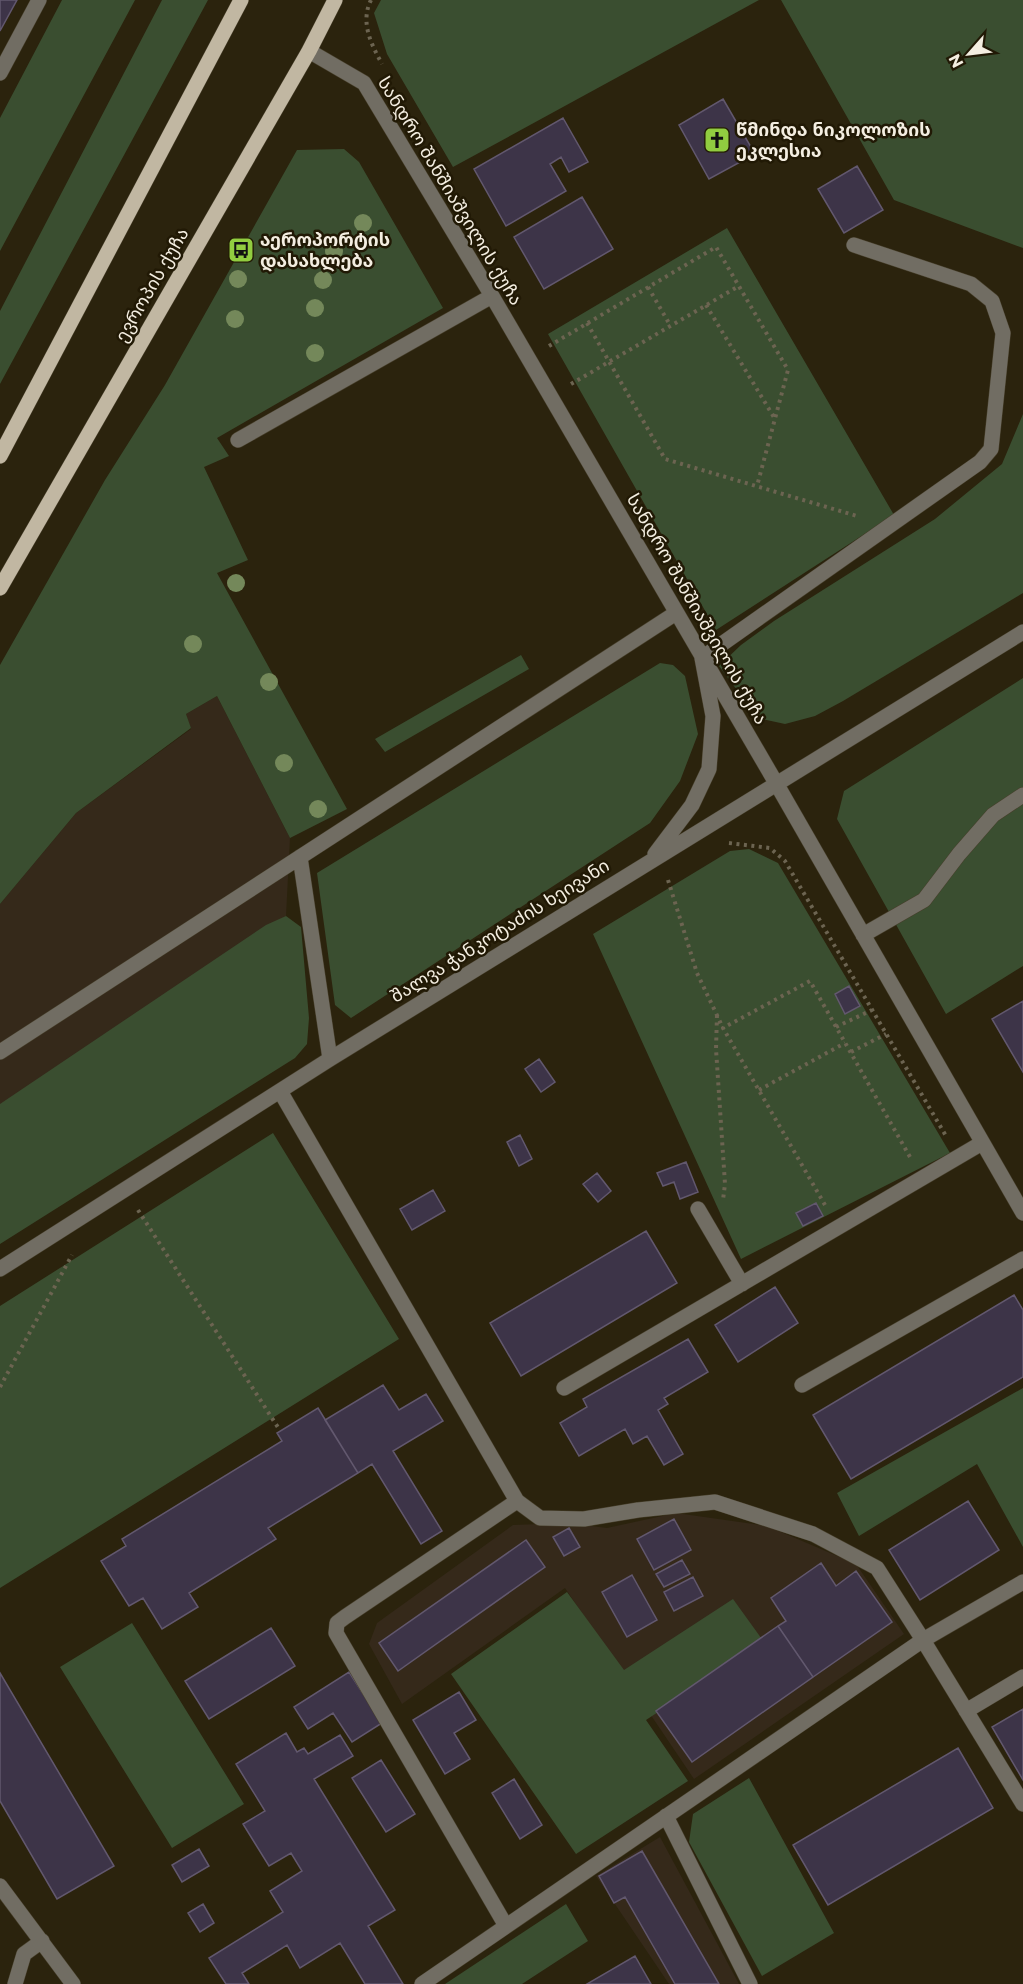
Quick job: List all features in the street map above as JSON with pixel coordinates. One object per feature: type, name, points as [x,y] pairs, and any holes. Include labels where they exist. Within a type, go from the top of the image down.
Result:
[{"type":"main road","points":[[0,456],[241,0]]},
{"type":"main road","name":"ევროპის ქუჩა","points":[[0,588],[309,51],[334,0]]},
{"type":"street","points":[[0,73],[39,0]]},
{"type":"street","name":"სანდრო შანშიაშვილის ქუჩა","points":[[309,51],[364,83],[492,296],[1023,1213]]},
{"type":"street","points":[[650,861],[692,805],[709,769],[712,716],[702,658],[980,462],[990,449],[1003,333],[992,301],[971,284],[854,245]]},
{"type":"street","points":[[238,440],[492,296]]},
{"type":"street","points":[[0,1052],[676,614]]},
{"type":"street","name":"შალვა ჭანკოტაძის ხეივანი","points":[[0,1269],[330,1059],[1023,632]]},
{"type":"street","points":[[862,935],[924,900],[959,854],[993,815],[1023,795]]},
{"type":"street","points":[[300,857],[330,1059]]},
{"type":"street","points":[[280,1091],[517,1501],[540,1518],[584,1519],[638,1510],[715,1502],[813,1534],[877,1568],[1023,1804]]},
{"type":"street","points":[[564,1388],[982,1143]]},
{"type":"street","points":[[698,1209],[742,1284]]},
{"type":"street","points":[[802,1385],[1023,1259]]},
{"type":"street","points":[[506,1926],[336,1633],[337,1623],[345,1617],[517,1501]]},
{"type":"street","points":[[422,1984],[923,1640],[1023,1582]]},
{"type":"street","points":[[966,1711],[1023,1677]]},
{"type":"street","points":[[666,1816],[750,1984]]},
{"type":"street","points":[[0,1886],[73,1984]]},
{"type":"street","points":[[15,1984],[24,1954],[42,1941]]},
{"type":"path","points":[[544,349],[716,247],[788,370],[757,486]]},
{"type":"path","points":[[565,387],[739,286]]},
{"type":"path","points":[[648,287],[670,326]]},
{"type":"path","points":[[706,305],[775,419]]},
{"type":"path","points":[[587,323],[665,459],[890,526]]},
{"type":"path","points":[[720,842],[770,848],[785,861],[958,1157]]},
{"type":"path","points":[[667,877],[697,974],[723,1028],[838,1227]]},
{"type":"path","points":[[723,1028],[810,981],[922,1178]]},
{"type":"path","points":[[836,1027],[872,1010]]},
{"type":"path","points":[[717,1015],[716,1049],[726,1184],[717,1242]]},
{"type":"path","points":[[851,1052],[886,1034]]},
{"type":"path","points":[[759,1090],[845,1042]]},
{"type":"path","points":[[137,1208],[279,1429]]},
{"type":"path","points":[[0,1387],[77,1246],[68,1252]]},
{"type":"shaded area","points":[[217,696],[290,838],[286,916],[0,1105],[0,904],[76,813],[191,729],[186,714]]},
{"type":"shaded area","points":[[676,1513],[767,1526],[856,1564],[904,1634],[694,1779],[565,1588],[402,1704],[369,1644],[377,1623],[513,1525],[568,1523],[607,1528]]},
{"type":"shaded area","points":[[660,1837],[739,1984],[669,1984],[596,1876]]},
{"type":"green space","points":[[62,0],[135,0],[0,251],[0,118]]},
{"type":"green space","points":[[162,0],[208,0],[0,384],[0,311]]},
{"type":"green space","points":[[381,0],[759,0],[453,167],[387,54],[374,13]]},
{"type":"green space","points":[[781,0],[1023,0],[1023,248],[894,200]]},
{"type":"green space","points":[[344,149],[359,162],[443,308],[217,438],[229,456],[204,467],[248,560],[217,573],[347,809],[290,838],[217,696],[186,714],[191,728],[76,813],[0,904],[0,665],[105,480],[165,385],[297,150]]},
{"type":"green space","points":[[727,228],[894,515],[716,630],[548,334]]},
{"type":"green space","points":[[1023,414],[1023,593],[815,716],[785,724],[758,718],[719,666],[741,645],[774,621],[935,519],[1002,464]]},
{"type":"green space","points":[[521,655],[529,669],[385,752],[375,739]]},
{"type":"green space","points":[[660,663],[673,665],[685,676],[698,734],[680,781],[650,823],[351,1018],[335,1005],[317,873]]},
{"type":"green space","points":[[1023,678],[1023,966],[946,1014],[837,819],[844,791]]},
{"type":"green space","points":[[749,849],[778,863],[950,1153],[741,1259],[593,934],[730,851]]},
{"type":"green space","points":[[286,916],[301,927],[309,1018],[307,1044],[295,1058],[0,1244],[0,1104],[266,925]]},
{"type":"green space","points":[[273,1133],[399,1339],[0,1588],[0,1306]]},
{"type":"green space","points":[[1023,1388],[1023,1547],[977,1464],[859,1536],[837,1493]]},
{"type":"green space","points":[[567,1592],[624,1670],[733,1599],[764,1642],[646,1720],[688,1781],[576,1854],[451,1674]]},
{"type":"green space","points":[[132,1623],[244,1804],[172,1848],[60,1667]]},
{"type":"green space","points":[[749,1778],[834,1933],[762,1976],[689,1842],[693,1814]]},
{"type":"green space","points":[[566,1904],[588,1941],[522,1984],[445,1984]]},
{"type":"building","points":[[0,0],[17,0],[0,31]]},
{"type":"building","name":"წმინდა ნიკოლოზის ეკლესია","points":[[723,99],[755,154],[709,179],[679,125]]},
{"type":"building","points":[[563,118],[588,162],[569,172],[561,157],[550,164],[566,191],[506,226],[474,169]]},
{"type":"building","points":[[857,166],[883,210],[844,233],[818,189]]},
{"type":"building","points":[[582,197],[613,249],[544,289],[514,237]]},
{"type":"building","points":[[849,986],[860,1006],[845,1014],[835,994]]},
{"type":"building","points":[[1023,1001],[1023,1072],[992,1019]]},
{"type":"building","points":[[539,1059],[555,1082],[541,1092],[525,1069]]},
{"type":"building","points":[[520,1135],[532,1159],[519,1166],[507,1142]]},
{"type":"building","points":[[686,1162],[698,1192],[680,1199],[674,1182],[663,1186],[657,1173]]},
{"type":"building","points":[[597,1173],[611,1191],[598,1202],[583,1184]]},
{"type":"building","points":[[433,1190],[445,1211],[412,1230],[400,1209]]},
{"type":"building","points":[[816,1203],[823,1216],[803,1226],[796,1213]]},
{"type":"building","points":[[646,1231],[677,1283],[521,1376],[490,1323]]},
{"type":"building","points":[[775,1287],[798,1323],[738,1362],[715,1325]]},
{"type":"building","points":[[1014,1295],[1023,1310],[1023,1377],[851,1479],[813,1415]]},
{"type":"building","points":[[688,1339],[708,1372],[664,1398],[668,1404],[658,1410],[683,1454],[664,1465],[647,1436],[633,1444],[625,1429],[579,1456],[560,1423],[587,1407],[583,1399]]},
{"type":"building","points":[[383,1385],[399,1410],[426,1394],[443,1421],[393,1451],[442,1531],[421,1544],[372,1464],[358,1473],[325,1420]]},
{"type":"building","points":[[318,1408],[358,1473],[268,1528],[276,1539],[189,1593],[198,1607],[162,1629],[143,1598],[129,1606],[101,1561],[126,1546],[122,1539],[282,1441],[277,1433]]},
{"type":"building","points":[[968,1501],[999,1550],[920,1600],[889,1550]]},
{"type":"building","points":[[674,1519],[691,1550],[654,1570],[637,1539]]},
{"type":"building","points":[[569,1528],[580,1547],[564,1556],[553,1537]]},
{"type":"building","points":[[526,1540],[545,1567],[398,1671],[379,1643]]},
{"type":"building","points":[[682,1560],[690,1574],[664,1587],[656,1574]]},
{"type":"building","points":[[821,1563],[836,1586],[856,1571],[892,1622],[813,1677],[778,1626],[786,1621],[771,1598]]},
{"type":"building","points":[[632,1575],[657,1620],[627,1637],[602,1592]]},
{"type":"building","points":[[693,1577],[703,1596],[674,1611],[664,1592]]},
{"type":"building","points":[[778,1626],[813,1677],[692,1762],[656,1711]]},
{"type":"building","points":[[271,1628],[295,1666],[209,1719],[185,1681]]},
{"type":"building","points":[[349,1672],[382,1723],[352,1742],[333,1713],[308,1729],[294,1707]]},
{"type":"building","points":[[0,1673],[114,1866],[57,1899],[0,1801]]},
{"type":"building","points":[[459,1692],[476,1720],[454,1733],[470,1759],[445,1774],[413,1720]]},
{"type":"building","points":[[1023,1709],[1023,1780],[992,1727]]},
{"type":"building","points":[[286,1733],[297,1752],[304,1748],[308,1754],[340,1735],[353,1756],[314,1779],[395,1910],[368,1926],[403,1984],[365,1984],[340,1943],[300,1968],[287,1945],[242,1973],[249,1984],[226,1984],[209,1958],[283,1912],[270,1891],[302,1871],[291,1853],[269,1866],[243,1824],[265,1811],[236,1764]]},
{"type":"building","points":[[958,1748],[993,1808],[828,1905],[793,1845]]},
{"type":"building","points":[[381,1760],[415,1814],[386,1832],[352,1778]]},
{"type":"building","points":[[514,1779],[542,1825],[520,1839],[492,1793]]},
{"type":"building","points":[[199,1849],[209,1866],[182,1882],[172,1865]]},
{"type":"building","points":[[642,1851],[719,1984],[675,1984],[625,1897],[614,1903],[599,1876]]},
{"type":"building","points":[[203,1904],[214,1923],[200,1932],[188,1913]]},
{"type":"building","points":[[635,1956],[651,1984],[587,1984]]},
{"type":"place","name":"წმინდა ნიკოლოზის ეკლესია","points":[[717,140]]},
{"type":"place","name":"აეროპორტის დასახლება","points":[[241,250]]}]
